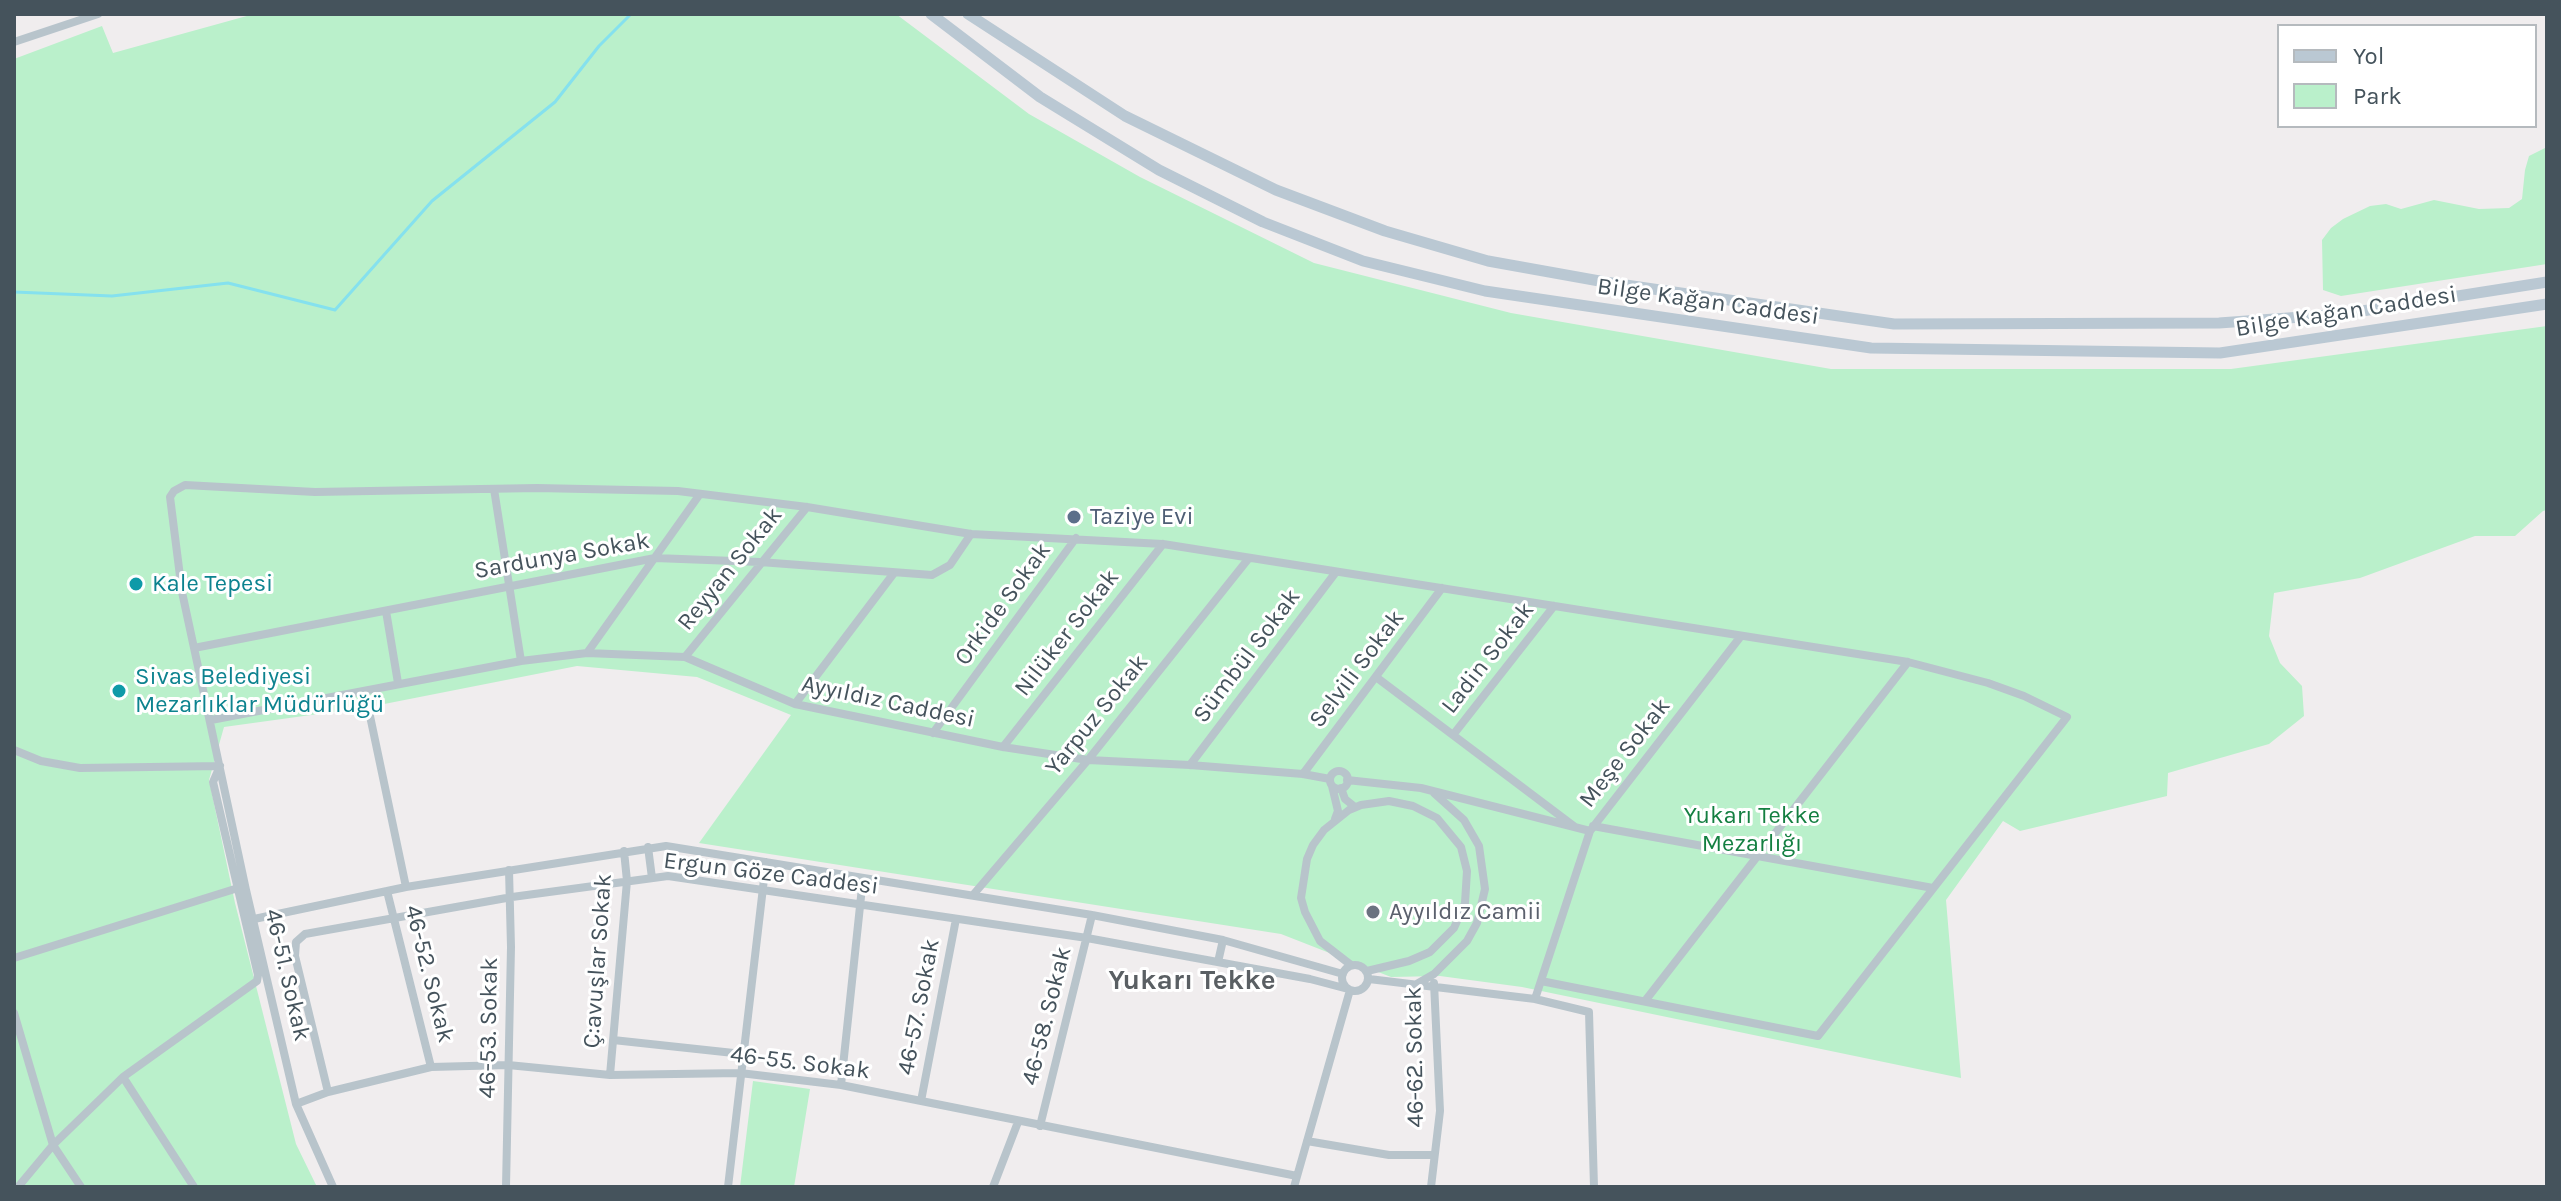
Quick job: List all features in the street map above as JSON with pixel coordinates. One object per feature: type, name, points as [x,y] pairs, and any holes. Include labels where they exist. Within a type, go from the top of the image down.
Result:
[{"type":"main road","name":"Bilge Kağan Caddesi","points":[[931,14],[1040,97],[1159,170],[1263,222],[1363,261],[1485,291],[1871,348],[2220,353],[2547,304]]},
{"type":"main road","name":"Bilge Kağan Caddesi","points":[[968,14],[1125,116],[1276,190],[1385,231],[1488,261],[1590,279],[1894,324],[2219,323],[2343,314],[2547,282]]},
{"type":"street","points":[[14,42],[98,14]]},
{"type":"street","name":"46-51. Sokak","points":[[333,1187],[296,1104],[182,592],[170,497],[178,488],[192,485],[315,492],[494,489]]},
{"type":"street","points":[[521,661],[494,489],[653,490],[807,507],[971,534],[1163,544],[1908,662],[1988,683],[2067,717],[1818,1036],[1541,981]]},
{"type":"street","points":[[587,653],[700,494]]},
{"type":"street","name":"Reyyan Sokak","points":[[685,657],[807,507]]},
{"type":"street","name":"Sardunya Sokak","points":[[194,648],[655,558],[760,562],[932,575],[941,572],[961,552],[971,534]]},
{"type":"street","name":"Orkide Sokak","points":[[933,733],[1076,538]]},
{"type":"street","name":"Nilüker Sokak","points":[[1003,747],[1163,544]]},
{"type":"street","name":"Yarpuz Sokak","points":[[973,895],[1088,760],[1249,558]]},
{"type":"street","name":"Sümbül Sokak","points":[[1190,765],[1336,572]]},
{"type":"street","points":[[795,704],[894,573]]},
{"type":"street","name":"Selvili Sokak","points":[[1303,774],[1442,588]]},
{"type":"street","name":"Ladin Sokak","points":[[1453,735],[1554,606]]},
{"type":"street","points":[[386,611],[398,683]]},
{"type":"street","name":"Meşe Sokak","points":[[1535,999],[1592,828],[1741,636]]},
{"type":"street","name":"Ayyıldız Caddesi","points":[[211,720],[521,661],[587,653],[685,657],[795,704],[1003,747],[1088,760],[1303,774],[1334,784],[1333,774],[1338,772],[1344,773],[1347,780],[1430,790],[1575,827],[1933,888]]},
{"type":"street","points":[[1645,1001],[1908,662]]},
{"type":"street","points":[[1376,677],[1575,827]]},
{"type":"street","points":[[370,716],[406,887]]},
{"type":"street","points":[[14,750],[41,761],[80,768],[220,766]]},
{"type":"street","name":"46-51. Sokak","points":[[123,1077],[257,981],[213,782],[220,766]]},
{"type":"street","points":[[1334,784],[1347,780]]},
{"type":"street","points":[[1334,784],[1355,807]]},
{"type":"street","points":[[1334,784],[1338,811],[1335,820]]},
{"type":"street","points":[[1413,986],[1434,974],[1467,941],[1477,923],[1485,889],[1479,846],[1464,820],[1430,790]]},
{"type":"street","points":[[1351,965],[1343,974],[1343,983],[1349,990],[1362,990],[1368,975],[1438,947],[1454,928],[1468,886],[1467,871],[1461,847],[1454,835],[1428,812],[1389,801],[1355,807],[1335,820],[1313,845],[1307,859],[1301,898],[1312,928],[1320,941],[1351,965],[1359,965],[1368,975],[1413,986],[1535,999],[1589,1012],[1594,1187]]},
{"type":"street","points":[[648,847],[652,878]]},
{"type":"street","name":"Ergun Göze Caddesi","points":[[254,919],[406,887],[648,847],[679,848],[1092,915],[1223,940],[1343,974]]},
{"type":"street","name":"Ç:avuşlar Sokak","points":[[610,1075],[627,881],[624,851]]},
{"type":"street","points":[[728,1187],[766,862]]},
{"type":"street","name":"46-53. Sokak","points":[[506,1187],[512,897],[509,870]]},
{"type":"street","name":"Ergun Göze Caddesi","points":[[328,1092],[295,956],[296,942],[314,931],[512,897],[668,876],[1087,938],[1349,990]]},
{"type":"street","points":[[841,1085],[863,878]]},
{"type":"street","points":[[14,958],[238,888]]},
{"type":"street","name":"46-52. Sokak","points":[[387,891],[431,1067]]},
{"type":"street","name":"46-58. Sokak","points":[[1040,1126],[1092,915]]},
{"type":"street","name":"46-57. Sokak","points":[[921,1101],[956,919]]},
{"type":"street","points":[[1218,962],[1223,940]]},
{"type":"street","points":[[1242,967],[1246,946]]},
{"type":"street","name":"46-62. Sokak","points":[[1431,1187],[1440,1111],[1434,974]]},
{"type":"street","points":[[1294,1187],[1349,990]]},
{"type":"street","points":[[14,1013],[53,1145],[81,1187]]},
{"type":"street","points":[[613,1040],[743,1054]]},
{"type":"street","name":"46-55. Sokak","points":[[296,1104],[328,1092],[431,1067],[508,1065],[610,1075],[740,1073],[841,1085],[1297,1176]]},
{"type":"street","points":[[18,1187],[53,1145],[123,1077],[194,1187]]},
{"type":"street","points":[[993,1187],[1018,1122]]},
{"type":"street","points":[[1307,1141],[1389,1155],[1434,1155]]},
{"type":"green space","name":"Yukarı Tekke Mezarlığı","points":[[254,14],[896,14],[1029,114],[1140,177],[1314,263],[1511,313],[1831,369],[2231,369],[2547,326],[2547,510],[2515,536],[2475,536],[2360,578],[2274,593],[2269,636],[2280,663],[2302,686],[2304,716],[2269,744],[2168,773],[2167,796],[2020,831],[2003,821],[1946,900],[1961,1078],[1522,987],[1440,976],[1391,977],[1281,934],[699,843],[791,715],[697,677],[577,666],[369,707],[224,727],[209,780],[235,903],[296,1144],[317,1187],[14,1187],[14,59],[102,26],[113,53]]},
{"type":"green space","points":[[2547,147],[2547,264],[2341,296],[2323,290],[2322,240],[2343,219],[2370,206],[2386,204],[2401,209],[2434,200],[2479,209],[2509,208],[2522,199],[2529,156]]},
{"type":"green space","points":[[753,1081],[810,1089],[794,1187],[740,1187]]},
{"type":"waterway","points":[[14,292],[112,296],[228,283],[335,310],[432,201],[555,102],[599,46],[631,14]]},
{"type":"place","name":"Taziye Evi","points":[[1074,517]]},
{"type":"place","name":"Kale Tepesi","points":[[136,584]]},
{"type":"place","name":"Sivas Belediyesi Mezarlıklar Müdürlüğü","points":[[119,691]]},
{"type":"place","name":"Ayyıldız Camii","points":[[1373,912]]},
{"type":"district","name":"Yukarı Tekke","points":[[1192,981]]}]
